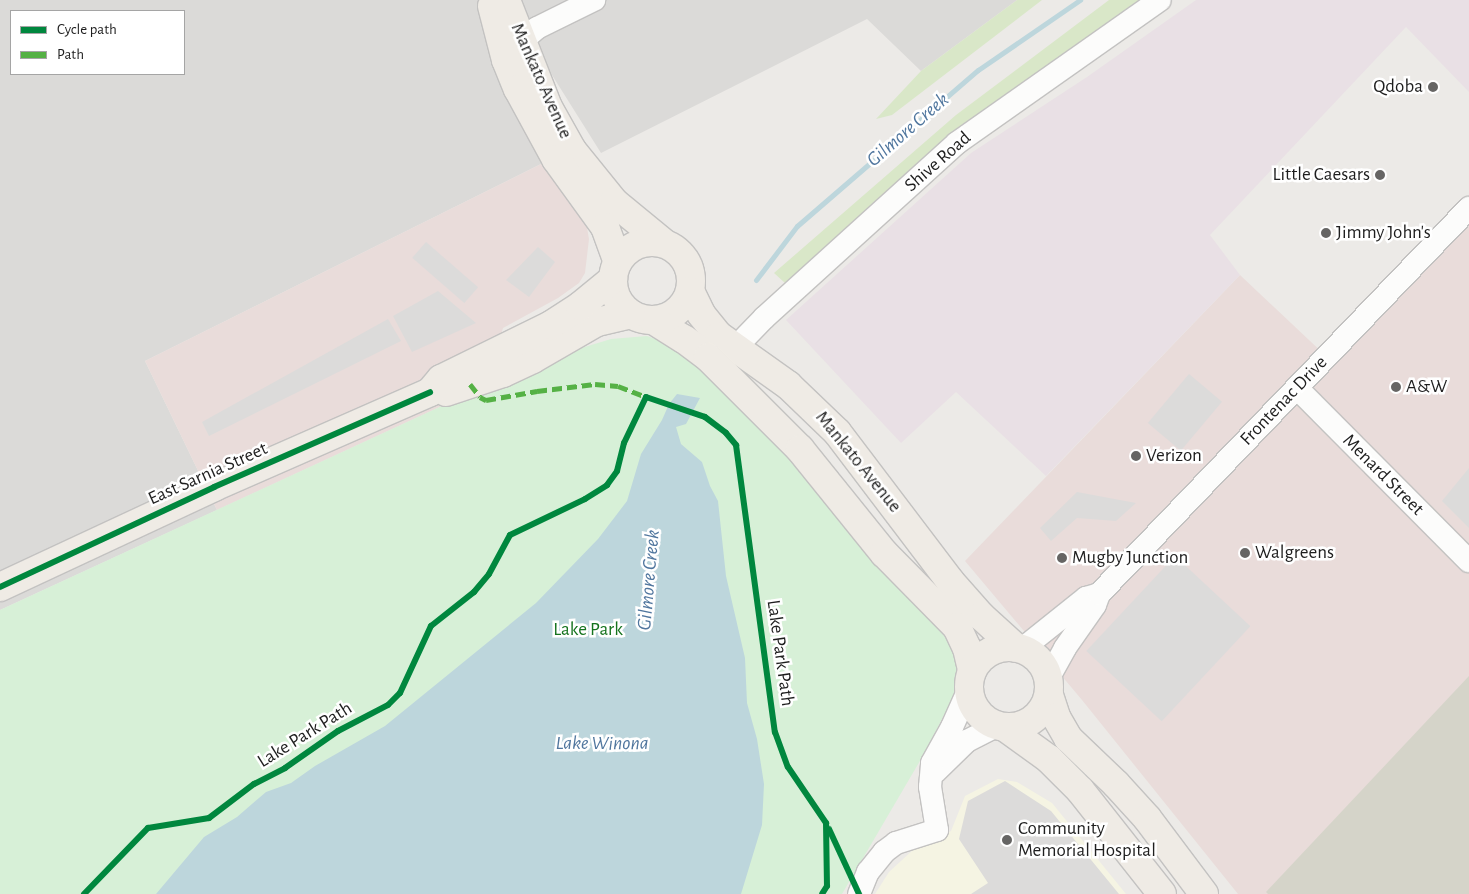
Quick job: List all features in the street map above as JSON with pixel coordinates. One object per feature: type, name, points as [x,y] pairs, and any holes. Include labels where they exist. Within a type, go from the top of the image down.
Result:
[{"type":"main road","name":"Mankato Avenue","points":[[491,0],[506,60],[518,88],[556,159],[604,227],[614,246],[617,299],[642,317],[684,338],[708,358],[800,449],[884,553],[957,628],[967,648],[970,680],[977,712],[1049,759],[1080,790],[1162,894]]},
{"type":"main road","name":"Mankato Avenue","points":[[506,0],[548,107],[572,150],[614,202],[664,243],[679,252],[685,260],[690,274],[690,291],[701,314],[710,326],[735,348],[788,385],[837,432],[950,581],[982,616],[1019,648],[1037,658],[1049,687],[1056,717],[1068,738],[1116,784],[1146,818],[1204,894]]},
{"type":"main road","points":[[616,270],[626,252],[639,244],[664,243]]},
{"type":"main road","name":"East Sarnia Street","points":[[430,392],[441,379],[551,325],[580,306],[616,270]]},
{"type":"main road","points":[[642,317],[675,311],[690,291]]},
{"type":"main road","name":"East Sarnia Street","points":[[0,587],[214,487],[430,392],[448,392],[503,373],[533,359],[597,322],[642,317]]},
{"type":"main road","points":[[970,680],[980,659],[990,651],[1002,647],[1019,648]]},
{"type":"main road","points":[[1001,727],[1022,725],[1034,719],[1043,709],[1049,687]]},
{"type":"street","points":[[522,41],[537,28],[594,0]]},
{"type":"street","name":"Shive Road","points":[[735,348],[764,318],[957,143],[1160,0]]},
{"type":"street","name":"Frontenac Drive","points":[[1049,687],[1065,648],[1095,605],[1099,594],[1469,208]]},
{"type":"street","name":"Menard Street","points":[[1297,388],[1469,561]]},
{"type":"street","name":"Frontenac Drive","points":[[1019,648],[1086,598],[1099,594]]},
{"type":"street","points":[[859,894],[868,872],[884,852],[896,843],[937,830],[930,787],[932,762],[952,727],[970,680]]},
{"type":"street","points":[[932,774],[941,768],[967,741],[1001,727]]},
{"type":"shaded area","points":[[0,0],[478,0],[498,51],[549,160],[145,361],[217,510],[0,610]]},
{"type":"shaded area","points":[[514,0],[1017,0],[921,71],[867,19],[601,153],[552,75]]},
{"type":"shaded area","points":[[1196,0],[1469,0],[1469,92],[1406,27],[1210,235],[1240,275],[1046,476],[956,392],[901,443],[786,320],[971,153],[1087,77]]},
{"type":"shaded area","points":[[549,160],[584,211],[589,239],[585,273],[579,283],[558,298],[503,328],[485,386],[217,510],[145,361]]},
{"type":"shaded area","points":[[1469,208],[1469,894],[1238,894],[1082,700],[965,561],[1240,275],[1327,357]]},
{"type":"shaded area","points":[[426,242],[478,287],[464,303],[412,258]]},
{"type":"shaded area","points":[[538,247],[555,262],[529,297],[506,280]]},
{"type":"shaded area","points":[[438,291],[476,323],[412,352],[393,316]]},
{"type":"shaded area","points":[[388,319],[401,341],[209,436],[202,422]]},
{"type":"shaded area","points":[[1189,374],[1222,402],[1181,451],[1148,423]]},
{"type":"shaded area","points":[[1469,468],[1469,528],[1442,501]]},
{"type":"shaded area","points":[[1077,492],[1136,503],[1116,521],[1077,518],[1051,541],[1040,528]]},
{"type":"shaded area","points":[[1175,556],[1250,626],[1162,721],[1086,651]]},
{"type":"shaded area","points":[[1469,676],[1469,894],[1268,894],[1266,892]]},
{"type":"shaded area","name":"Community Memorial Hospital","points":[[998,779],[1017,782],[1052,803],[1126,894],[875,894],[889,872],[914,849],[951,831],[965,796]]},
{"type":"shaded area","name":"Community Memorial Hospital","points":[[1005,781],[1051,811],[1119,894],[971,894],[988,883],[959,839],[968,801]]},
{"type":"green space","points":[[1017,0],[1042,0],[892,115],[876,119],[921,71]]},
{"type":"green space","points":[[1109,0],[1143,0],[957,135],[785,283],[774,273],[956,115]]},
{"type":"green space","name":"Lake Park","points":[[647,336],[682,349],[731,391],[953,646],[958,665],[957,690],[924,754],[842,894],[0,894],[0,610],[485,386],[555,356],[611,339]]},
{"type":"water","name":"Lake Winona","points":[[677,394],[700,398],[686,424],[676,427],[681,444],[702,462],[710,486],[718,501],[726,576],[745,658],[747,703],[757,739],[764,784],[762,825],[741,894],[156,894],[204,837],[237,817],[266,792],[291,783],[315,766],[385,726],[536,603],[598,539],[627,501],[641,454],[662,420],[669,404]]},
{"type":"waterway","name":"Gilmore Creek","points":[[756,280],[797,226],[978,70],[1080,0]]},
{"type":"marked path","points":[[470,384],[480,397],[486,400],[595,384],[618,386],[649,398]]},
{"type":"cycle path","points":[[0,587],[214,487],[430,392]]},
{"type":"cycle path","name":"Lake Park Path","points":[[84,894],[148,828],[209,818],[254,784],[285,768],[338,731],[388,705],[400,693],[431,626],[474,592],[489,574],[510,535],[585,499],[607,485],[617,471],[624,443],[646,397],[705,417],[726,433],[736,445],[775,732],[788,767],[826,823],[827,886],[822,894]]},
{"type":"cycle path","points":[[829,829],[859,894]]},
{"type":"place","name":"Qdoba","points":[[1433,87]]},
{"type":"place","name":"Little Caesars","points":[[1380,175]]},
{"type":"place","name":"Jimmy John's","points":[[1326,233]]},
{"type":"place","name":"A&W","points":[[1396,387]]},
{"type":"place","name":"Verizon","points":[[1136,456]]},
{"type":"place","name":"Walgreens","points":[[1245,553]]},
{"type":"place","name":"Mugby Junction","points":[[1062,558]]},
{"type":"place","name":"Community Memorial Hospital","points":[[1007,840]]}]
